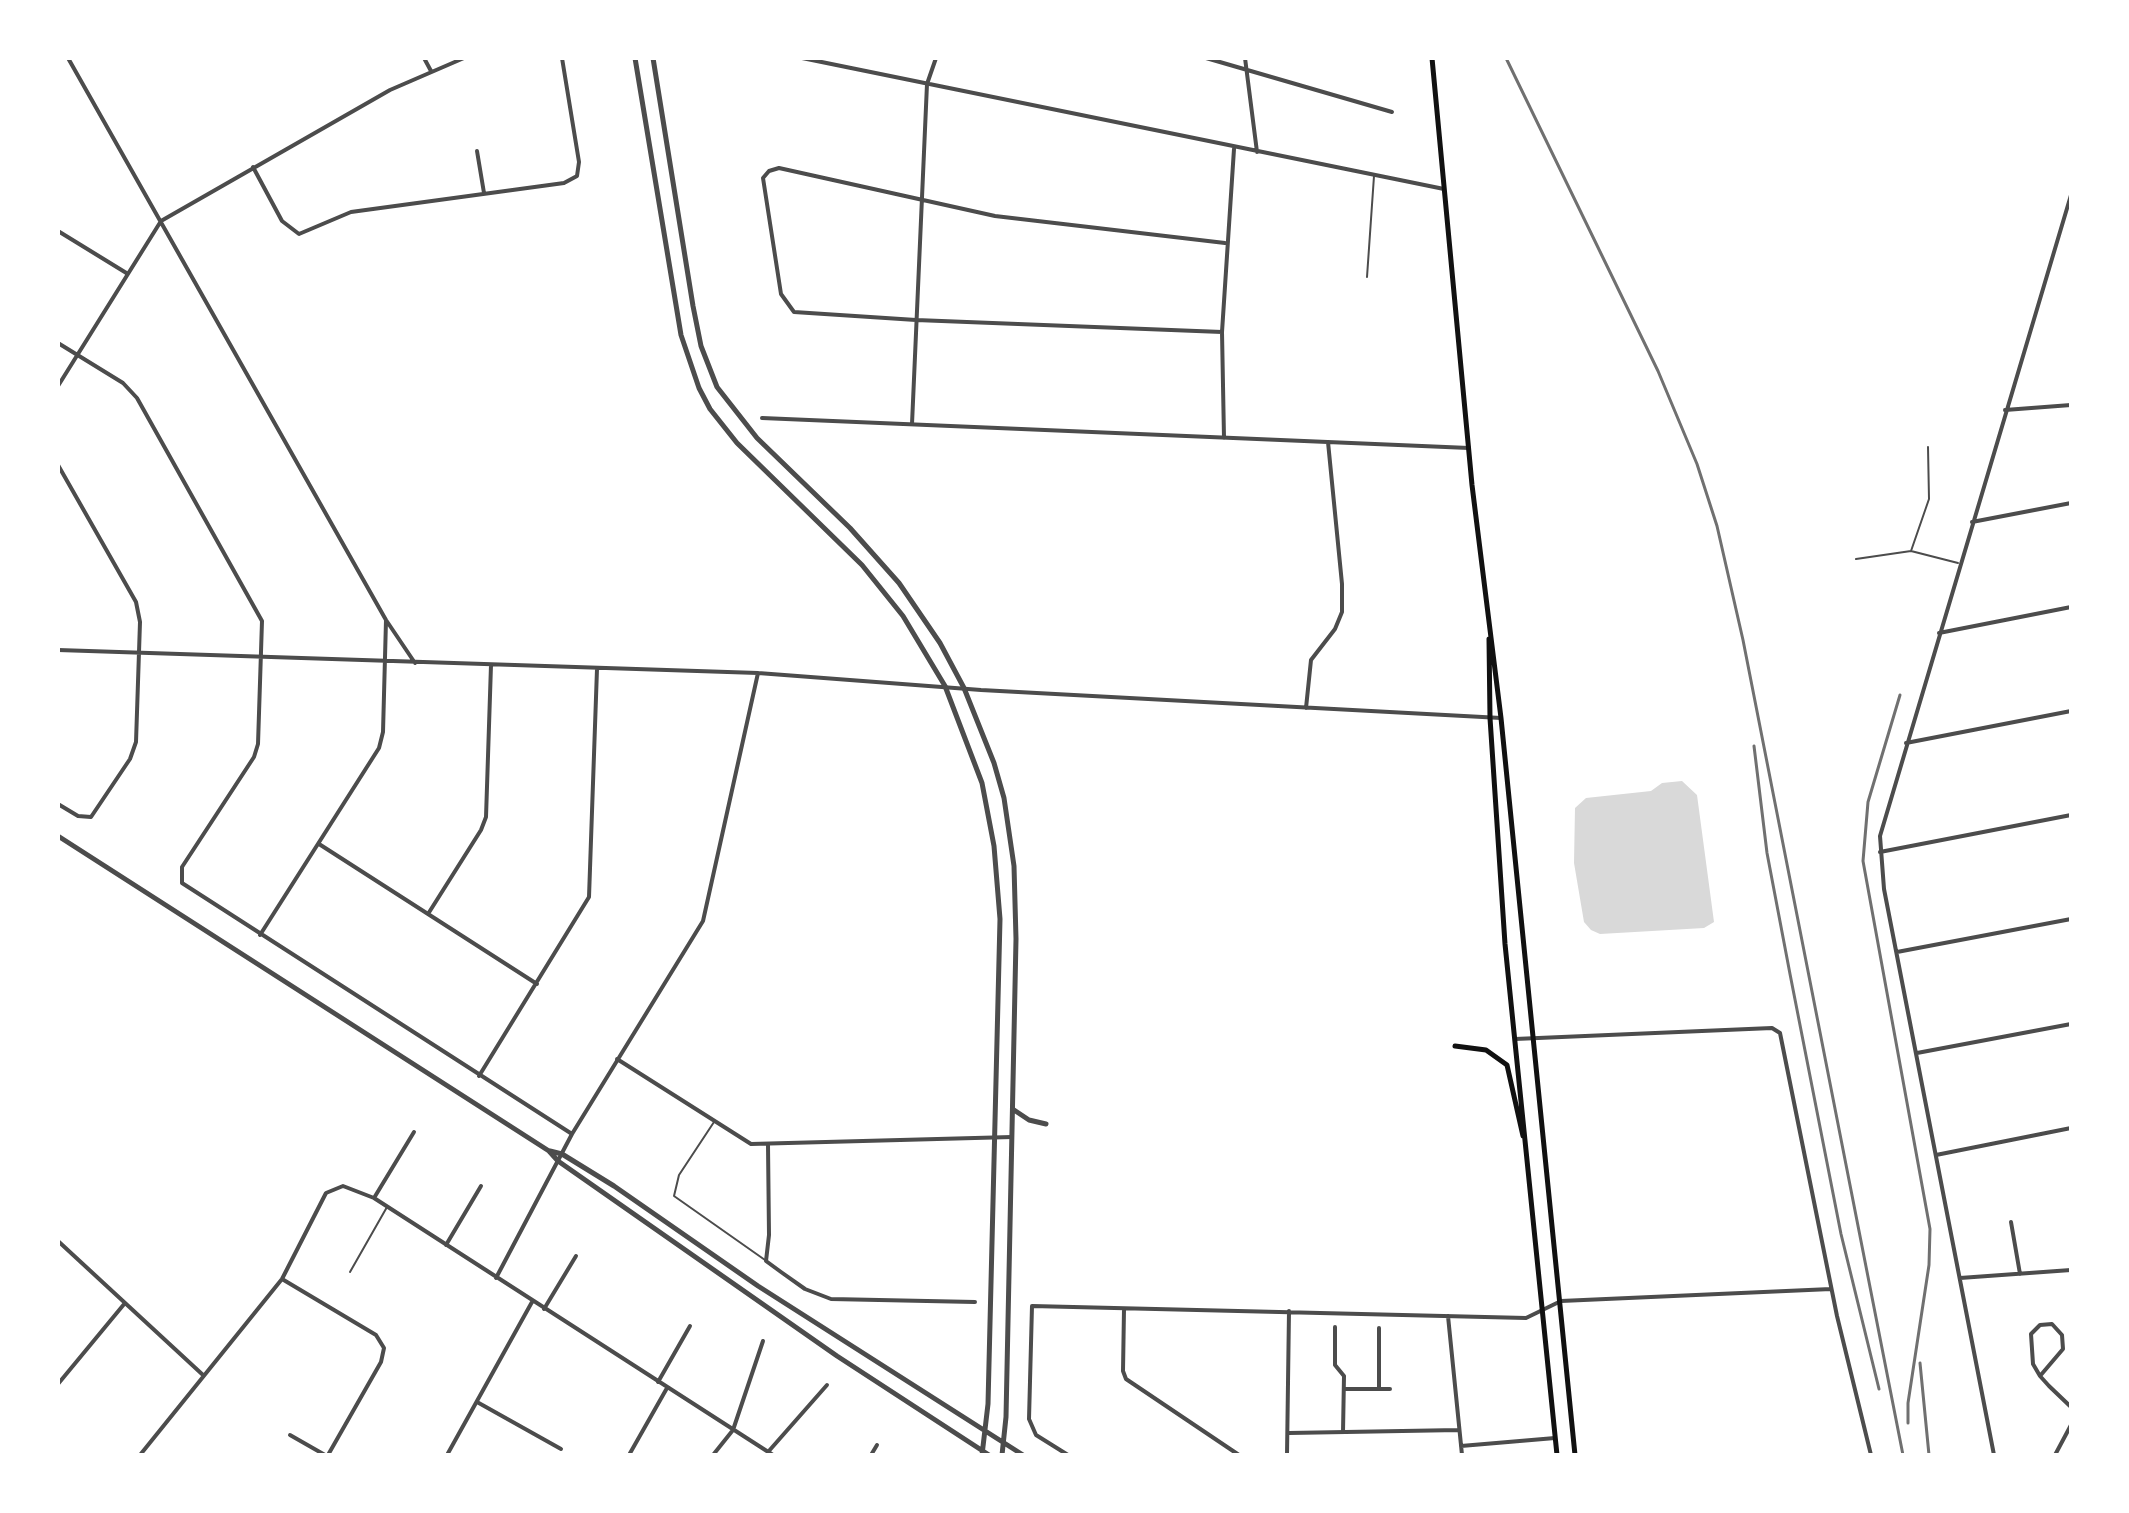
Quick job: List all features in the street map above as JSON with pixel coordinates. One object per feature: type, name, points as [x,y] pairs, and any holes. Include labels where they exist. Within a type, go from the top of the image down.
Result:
[{"type":"main road","points":[[1432,58],[1469,448],[1501,718],[1575,1455]]},
{"type":"main road","points":[[1489,632],[1490,718],[1515,1039],[1557,1455]]},
{"type":"main road","points":[[1455,1046],[1486,1050],[1507,1065],[1517,1118],[1526,1144]]},
{"type":"street","points":[[68,58],[386,620],[415,663]]},
{"type":"street","points":[[424,58],[431,71]]},
{"type":"street","points":[[58,386],[161,221],[253,167],[431,71],[464,58]]},
{"type":"street","points":[[253,167],[282,221],[299,234],[351,212],[564,183],[577,176],[579,162],[562,58]]},
{"type":"street","points":[[635,58],[681,335],[699,388],[710,409],[737,443],[882,588],[945,686],[982,783],[994,846],[1000,919],[985,1454]]},
{"type":"street","points":[[653,58],[693,306],[701,346],[717,387],[757,438],[850,528],[899,583],[940,643],[964,688],[994,763],[1014,866],[1013,1110],[1002,1455]]},
{"type":"street","points":[[802,58],[1234,149],[1444,189]]},
{"type":"street","points":[[912,424],[927,84],[936,58]]},
{"type":"street","points":[[1206,58],[1392,112]]},
{"type":"street","points":[[1245,58],[1257,152]]},
{"type":"street","points":[[1224,438],[1222,332],[1225,243],[1234,149]]},
{"type":"street","points":[[477,151],[484,193]]},
{"type":"street","points":[[1222,332],[916,320],[801,313],[789,309],[781,294],[763,178],[769,171],[779,168],[1024,220],[1225,243]]},
{"type":"street","points":[[1994,1455],[1880,852],[1882,823],[2071,195]]},
{"type":"street","points":[[58,231],[128,274]]},
{"type":"street","points":[[58,343],[123,383],[137,398],[260,615],[262,657],[257,749],[180,877],[186,888],[572,1134]]},
{"type":"street","points":[[2005,410],[2071,405]]},
{"type":"street","points":[[762,418],[1469,448]]},
{"type":"street","points":[[1306,708],[1311,660],[1335,629],[1342,612],[1328,442]]},
{"type":"street","points":[[58,465],[136,602],[140,622],[136,742],[130,759],[91,817],[78,816],[58,804]]},
{"type":"street","points":[[1972,522],[2071,503]]},
{"type":"street","points":[[1939,633],[2071,607]]},
{"type":"street","points":[[260,935],[382,740],[386,620]]},
{"type":"street","points":[[58,650],[758,673],[964,688],[1501,718]]},
{"type":"street","points":[[428,914],[486,817],[491,665]]},
{"type":"street","points":[[479,1076],[589,897],[597,669]]},
{"type":"street","points":[[496,1278],[572,1134],[705,915],[758,673]]},
{"type":"street","points":[[1906,743],[2071,711]]},
{"type":"street","points":[[1880,852],[2071,815]]},
{"type":"street","points":[[58,836],[549,1151],[558,1161],[837,1356],[985,1454]]},
{"type":"street","points":[[319,844],[537,984]]},
{"type":"street","points":[[1897,952],[2071,919]]},
{"type":"street","points":[[1917,1053],[2071,1024]]},
{"type":"street","points":[[1515,1039],[1777,1029],[1831,1289],[1871,1455]]},
{"type":"street","points":[[617,1059],[751,1144],[1012,1137]]},
{"type":"street","points":[[1013,1110],[1029,1120],[1046,1124]]},
{"type":"street","points":[[1936,1155],[2071,1128]]},
{"type":"street","points":[[374,1198],[414,1132]]},
{"type":"street","points":[[768,1145],[769,1235],[766,1261],[805,1289],[831,1299],[975,1302]]},
{"type":"street","points":[[549,1151],[562,1154],[1023,1455]]},
{"type":"street","points":[[140,1455],[282,1279],[323,1198],[332,1188],[343,1186],[374,1198],[771,1454],[827,1385]]},
{"type":"street","points":[[446,1245],[481,1186]]},
{"type":"street","points":[[2011,1222],[2020,1274]]},
{"type":"street","points":[[58,1241],[204,1376]]},
{"type":"street","points":[[544,1309],[576,1256]]},
{"type":"street","points":[[1960,1278],[2071,1270]]},
{"type":"street","points":[[282,1279],[382,1342],[381,1362],[326,1455],[290,1435]]},
{"type":"street","points":[[1068,1455],[1036,1435],[1029,1419],[1032,1306],[1526,1318],[1542,1313],[1561,1301],[1831,1289]]},
{"type":"street","points":[[447,1455],[532,1302]]},
{"type":"street","points":[[58,1384],[125,1303]]},
{"type":"street","points":[[1124,1309],[1123,1371],[1126,1379],[1239,1455]]},
{"type":"street","points":[[1287,1455],[1289,1311]]},
{"type":"street","points":[[1448,1316],[1462,1455]]},
{"type":"street","points":[[2040,1376],[2063,1349],[2062,1335],[2052,1324],[2040,1325],[2031,1334],[2030,1353],[2040,1376],[2071,1407]]},
{"type":"street","points":[[658,1382],[690,1326]]},
{"type":"street","points":[[1335,1327],[1335,1365],[1344,1376],[1343,1432]]},
{"type":"street","points":[[1379,1328],[1379,1389]]},
{"type":"street","points":[[713,1455],[733,1430],[763,1341]]},
{"type":"street","points":[[629,1455],[667,1388]]},
{"type":"street","points":[[1344,1389],[1390,1389]]},
{"type":"street","points":[[477,1402],[561,1449]]},
{"type":"street","points":[[2055,1455],[2071,1425]]},
{"type":"street","points":[[1289,1433],[1459,1430]]},
{"type":"street","points":[[1461,1446],[1555,1438]]},
{"type":"street","points":[[871,1455],[877,1445]]},
{"type":"lane","points":[[1367,277],[1374,176]]},
{"type":"lane","points":[[1911,551],[1929,499],[1928,447]]},
{"type":"lane","points":[[1856,559],[1911,551],[1960,563]]},
{"type":"lane","points":[[714,1121],[679,1175],[674,1196],[766,1261]]},
{"type":"lane","points":[[350,1272],[387,1207]]},
{"type":"shaded area","points":[[1682,781],[1697,795],[1714,922],[1704,928],[1600,934],[1591,930],[1584,922],[1574,863],[1575,808],[1586,798],[1651,791],[1662,783]]},
{"type":"railway","points":[[1506,58],[1658,371],[1697,464],[1717,526],[1743,640],[1903,1455]]},
{"type":"railway","points":[[1900,695],[1868,802],[1863,861],[1930,1229],[1929,1265],[1908,1403],[1908,1423]]},
{"type":"railway","points":[[1754,746],[1767,853],[1790,974],[1841,1234],[1879,1389]]},
{"type":"railway","points":[[1920,1363],[1929,1455]]}]
